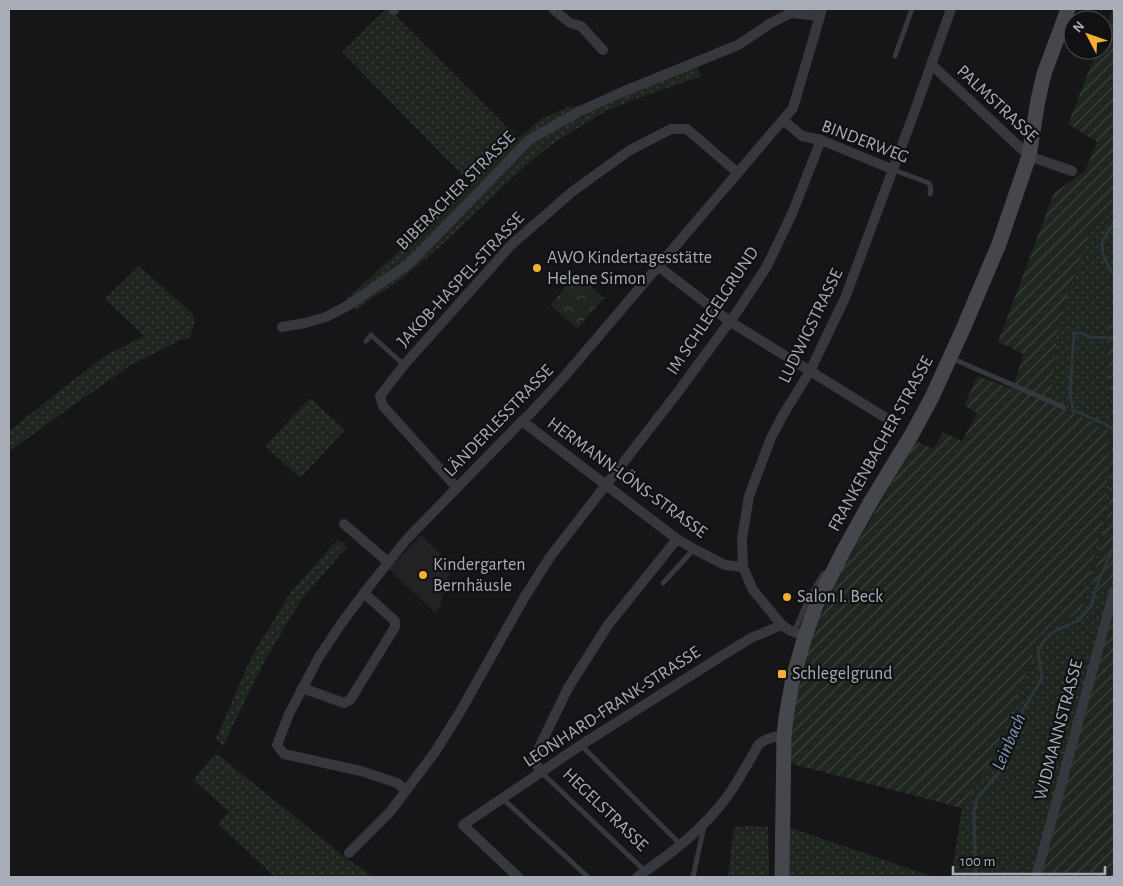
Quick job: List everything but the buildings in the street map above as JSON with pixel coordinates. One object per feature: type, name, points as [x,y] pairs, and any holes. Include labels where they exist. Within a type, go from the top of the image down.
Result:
[{"type":"main road","name":"FRANKENBACHER STRASSE","points":[[782,877],[784,736],[800,634],[870,503],[932,397],[999,244],[1029,156],[1044,74],[1068,9]]},
{"type":"street","points":[[553,9],[570,22],[581,26],[603,50]]},
{"type":"street","name":"LUDWIGSTRASSE","points":[[800,634],[782,625],[753,590],[743,567],[742,539],[749,496],[770,438],[810,371],[845,298],[894,170],[951,9]]},
{"type":"street","name":"LÄNDERLESSTRASSE","points":[[406,790],[397,783],[361,771],[284,754],[277,744],[302,688],[330,640],[406,540],[564,378],[793,108],[821,12]]},
{"type":"street","name":"BIBERACHER STRASSE","points":[[282,327],[326,317],[347,306],[410,263],[529,140],[578,112],[738,45],[771,23],[791,13],[821,12]]},
{"type":"street","name":"PALMSTRASSE","points":[[932,65],[1029,156],[1072,171]]},
{"type":"street","name":"BINDERWEG","points":[[783,120],[802,136],[821,140],[894,170]]},
{"type":"street","name":"JAKOB-HASPEL-STRASSE","points":[[458,488],[383,406],[380,396],[404,365],[510,246],[573,191],[630,150],[670,129],[687,129],[738,173]]},
{"type":"street","name":"IM SCHLEGELGRUND","points":[[349,853],[390,812],[435,752],[460,712],[514,615],[550,557],[678,392],[741,306],[767,266],[792,214],[821,140]]},
{"type":"street","points":[[658,266],[730,321],[886,418]]},
{"type":"street","name":"HERMANN-LÖNS-STRASSE","points":[[522,421],[677,539],[725,564],[743,567]]},
{"type":"street","points":[[344,524],[388,562]]},
{"type":"street","points":[[541,771],[533,760],[568,688],[608,625],[677,539]]},
{"type":"street","name":"WIDMANNSTRASSE","points":[[1036,877],[1114,591]]},
{"type":"street","points":[[302,688],[344,703],[350,700],[395,627],[395,621],[364,593]]},
{"type":"street","name":"LEONHARD-FRANK-STRASSE","points":[[518,877],[463,825],[541,771],[735,648],[751,638],[782,625]]},
{"type":"street","name":"HEGELSTRASSE","points":[[641,874],[682,845],[705,823],[729,794],[759,744],[765,739],[774,736],[784,736]]},
{"type":"lane","points":[[896,56],[912,9]]},
{"type":"lane","name":"BINDERWEG","points":[[894,170],[929,183],[930,194]]},
{"type":"lane","name":"JAKOB-HASPEL-STRASSE","points":[[366,341],[371,335],[404,365]]},
{"type":"lane","points":[[950,358],[1063,406]]},
{"type":"lane","points":[[664,583],[694,549]]},
{"type":"lane","name":"HEGELSTRASSE","points":[[581,745],[682,845]]},
{"type":"lane","name":"HEGELSTRASSE","points":[[541,771],[641,874]]},
{"type":"lane","points":[[501,798],[588,877]]},
{"type":"lane","points":[[693,877],[705,823]]},
{"type":"shaded area","name":"Kindergarten Bernhäusle","points":[[421,535],[454,567],[446,581],[440,607],[435,613],[389,569]]},
{"type":"green space","points":[[386,9],[389,9],[518,138],[543,118],[568,107],[608,102],[695,64],[702,76],[606,111],[558,140],[526,165],[441,246],[404,277],[355,310],[343,302],[471,184],[342,52]]},
{"type":"green space","points":[[1114,9],[1114,202],[1089,233],[1058,324],[1051,401],[1109,432],[1106,508],[1082,609],[1056,627],[1041,632],[999,746],[962,808],[789,763],[790,728],[811,636],[844,566],[916,441],[934,449],[943,432],[962,441],[977,413],[964,405],[978,376],[1012,389],[1024,354],[998,342],[1054,193],[1085,171],[1097,142],[1068,124],[1093,60],[1113,60]]},
{"type":"green space","points":[[1114,202],[1114,305],[1106,335],[1113,429],[1108,510],[1091,589],[1109,592],[1114,575],[1114,601],[1040,877],[951,877],[962,808],[999,746],[1041,632],[1056,627],[1082,609],[1106,508],[1051,401],[1058,324],[1089,233]]},
{"type":"green space","points":[[139,266],[192,313],[195,321],[190,337],[131,365],[9,452],[9,431],[110,353],[144,336],[105,299]]},
{"type":"green space","points":[[577,274],[604,298],[577,329],[550,305]]},
{"type":"green space","points":[[1114,305],[1114,575],[1109,592],[1091,589],[1108,510],[1113,429],[1106,335]]},
{"type":"green space","points":[[310,398],[345,430],[300,478],[265,446]]},
{"type":"green space","points":[[338,539],[347,547],[301,600],[264,662],[223,746],[216,739],[252,656],[291,592]]},
{"type":"green space","points":[[1114,601],[1114,877],[1040,877]]},
{"type":"green space","points":[[216,753],[346,858],[373,877],[275,877],[218,824],[229,812],[193,780]]},
{"type":"green space","points":[[734,827],[768,827],[769,877],[728,877]]},
{"type":"green space","points":[[788,827],[934,877],[788,877]]},
{"type":"waterway","name":"Leinbach","points":[[1114,223],[1105,236],[1102,245],[1105,259],[1114,275]]},
{"type":"waterway","name":"Leinbach","points":[[1114,336],[1109,338],[1089,337],[1082,333],[1074,333],[1070,393],[1073,410],[1114,430]]},
{"type":"waterway","name":"Leinbach","points":[[976,877],[974,813],[977,798],[999,772],[1014,723],[1042,678],[1038,651],[1053,632],[1079,620],[1091,606],[1099,580],[1114,547]]},
{"type":"place","name":"AWO Kindertagesstätte Helene Simon","points":[[537,268]]},
{"type":"place","name":"Kindergarten Bernhäusle","points":[[423,575]]},
{"type":"place","name":"Salon I. Beck","points":[[787,597]]},
{"type":"place","name":"Schlegelgrund","points":[[782,674]]}]
